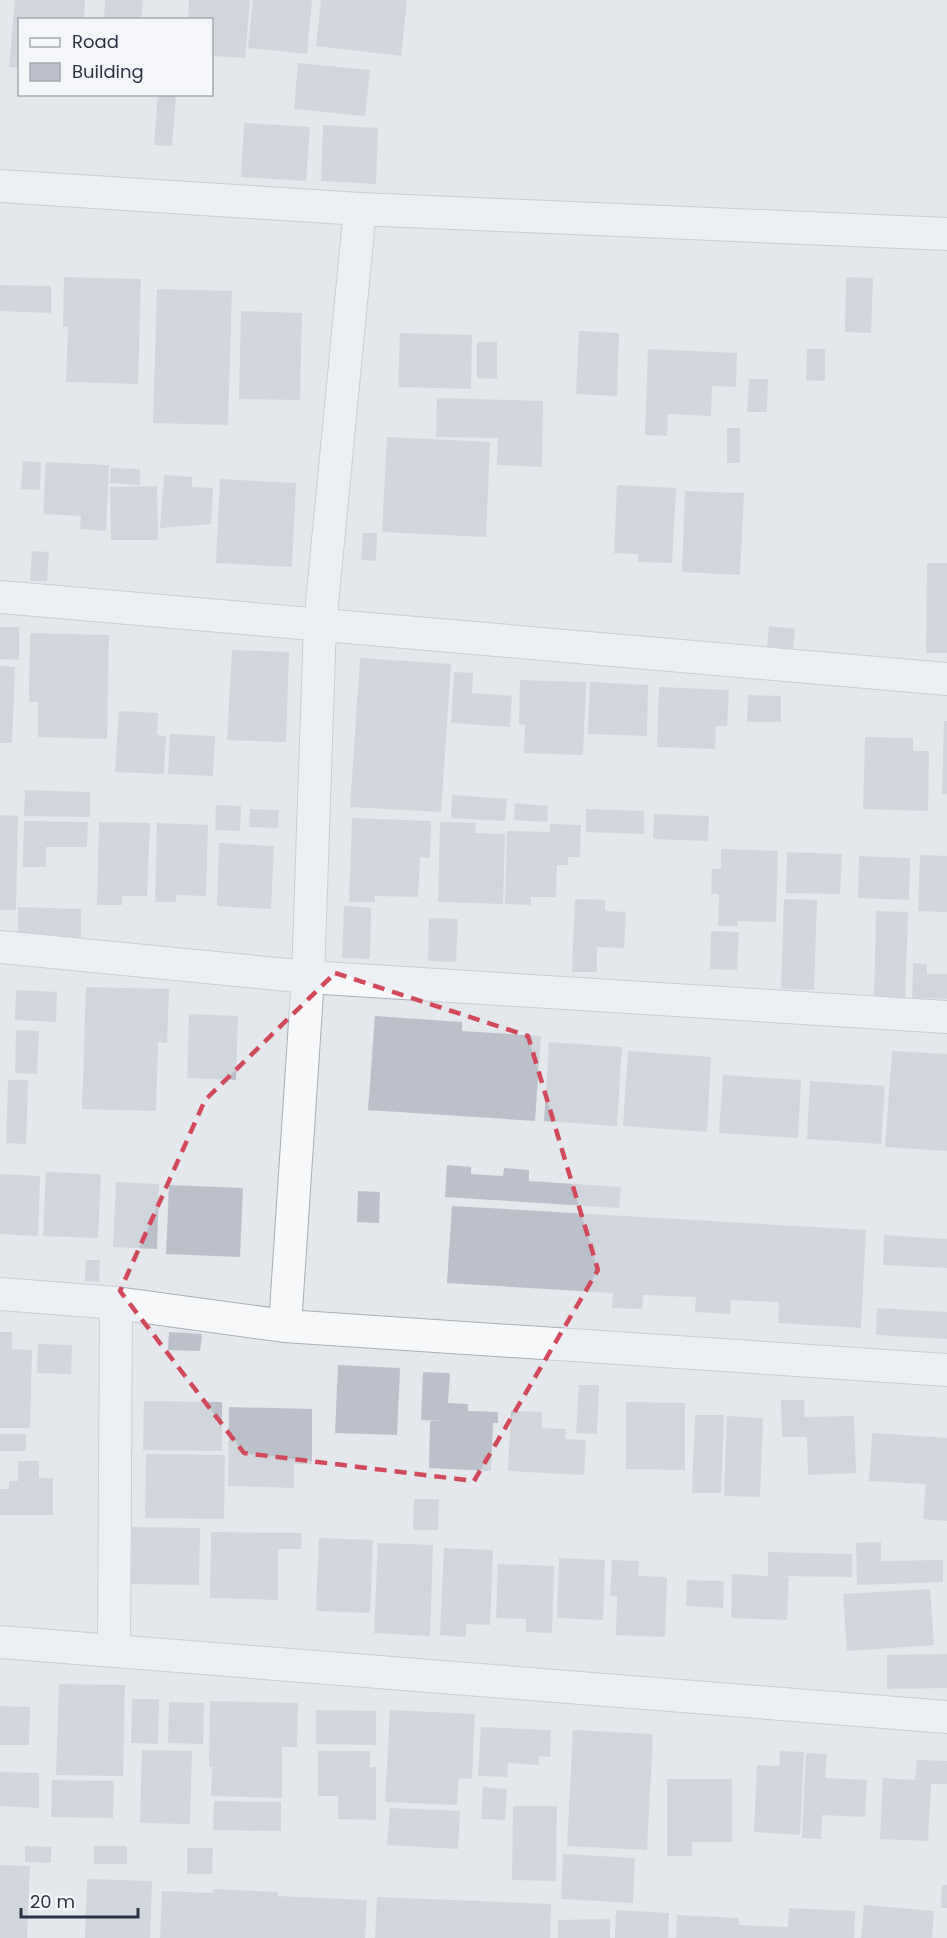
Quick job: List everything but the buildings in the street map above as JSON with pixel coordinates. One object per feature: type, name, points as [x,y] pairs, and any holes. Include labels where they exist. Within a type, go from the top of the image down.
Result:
[{"type":"street","points":[[0,186],[360,209],[947,234]]},
{"type":"street","points":[[285,1326],[308,978],[320,624],[360,209]]},
{"type":"street","points":[[0,597],[947,679]]},
{"type":"street","points":[[0,947],[308,978],[947,1017]]},
{"type":"street","points":[[0,1294],[116,1303],[285,1326],[947,1370]]},
{"type":"street","points":[[114,1651],[116,1303]]},
{"type":"street","points":[[0,1642],[947,1717]]},
{"type":"highlighted area","points":[[335,973],[528,1036],[598,1270],[474,1481],[244,1453],[120,1291],[205,1100]]}]
